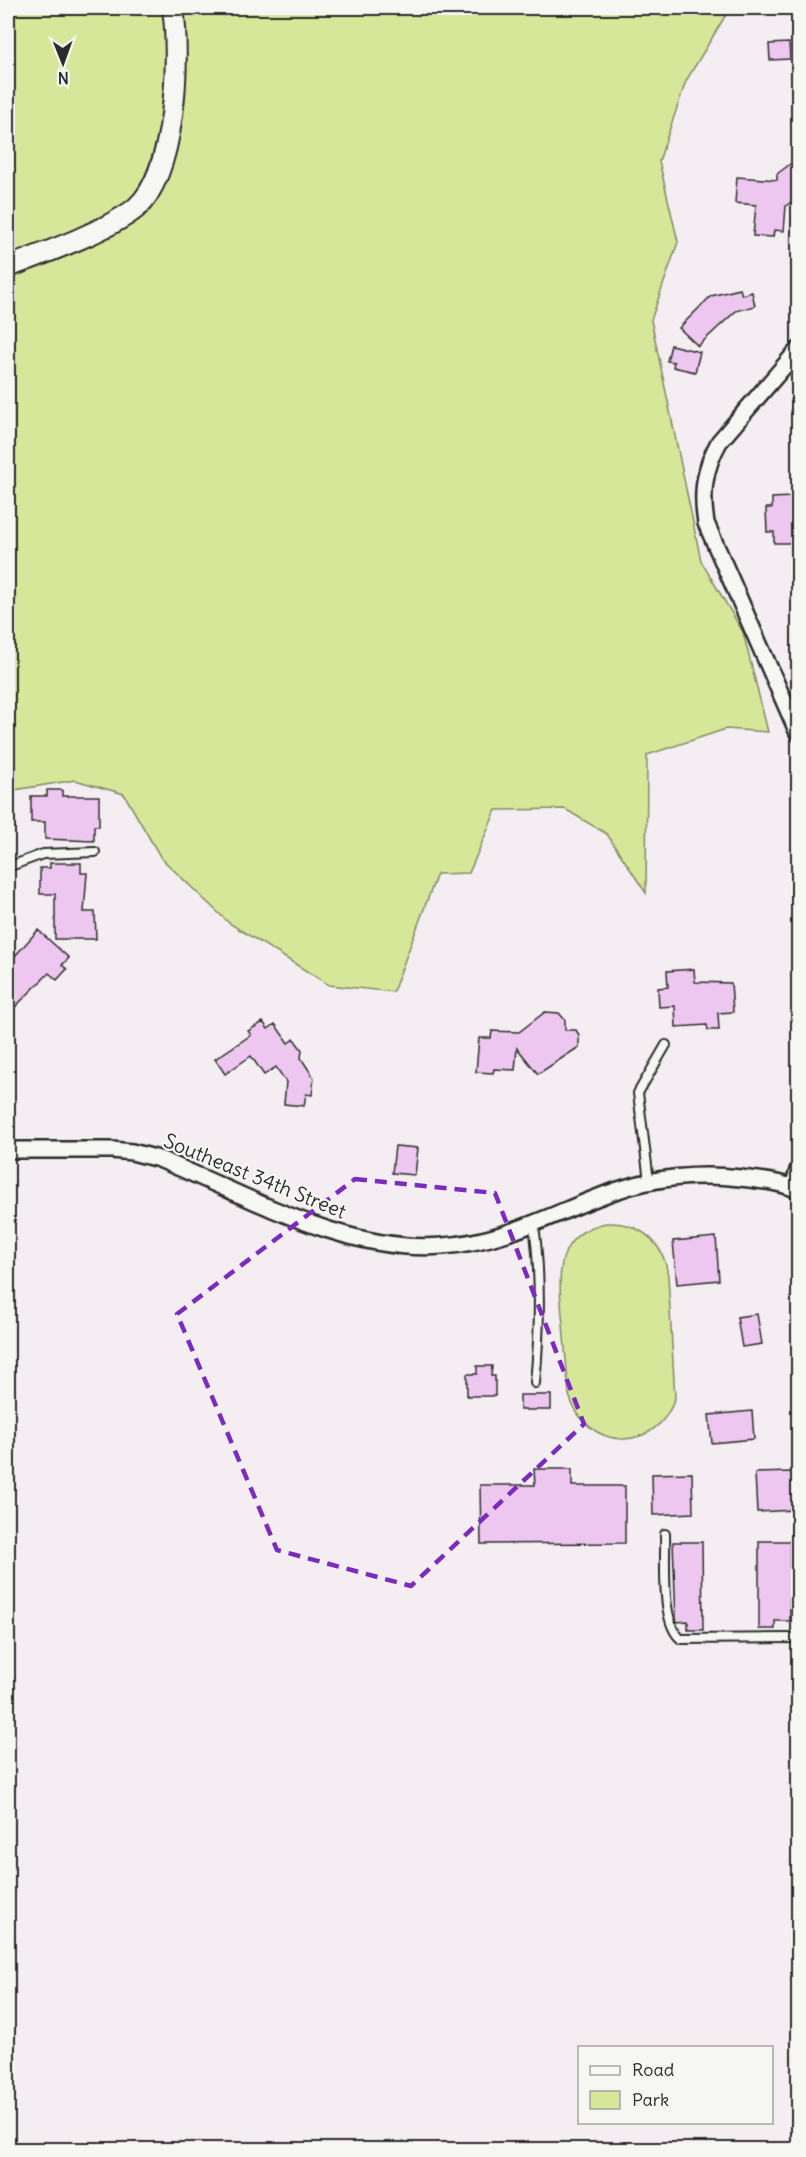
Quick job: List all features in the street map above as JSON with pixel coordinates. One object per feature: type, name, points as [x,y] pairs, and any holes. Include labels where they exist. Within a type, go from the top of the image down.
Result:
[{"type":"street","points":[[8,267],[119,220],[148,194],[157,179],[167,148],[176,34],[173,8]]},
{"type":"street","points":[[795,359],[719,442],[705,475],[703,505],[706,523],[797,726]]},
{"type":"street","name":"Southeast 34th Street","points":[[8,1150],[132,1152],[209,1179],[302,1221],[378,1243],[415,1247],[474,1243],[534,1225],[608,1194],[649,1182],[725,1176],[796,1189]]},
{"type":"street","points":[[796,1189],[798,1170]]},
{"type":"lane","points":[[8,867],[43,855],[95,852]]},
{"type":"lane","points":[[649,1182],[638,1093],[666,1045]]},
{"type":"lane","points":[[534,1225],[539,1257],[539,1338],[535,1383]]},
{"type":"lane","points":[[665,1534],[668,1616],[672,1632],[681,1639],[798,1638]]},
{"type":"highlighted area","points":[[355,1179],[495,1193],[584,1424],[411,1586],[277,1550],[177,1314]]},
{"type":"green space","points":[[8,8],[730,8],[686,81],[659,161],[678,242],[651,320],[701,561],[743,632],[768,732],[726,729],[647,755],[646,893],[607,834],[565,809],[496,810],[469,873],[437,874],[393,992],[329,985],[229,923],[161,858],[124,794],[75,780],[8,791]]},
{"type":"green space","points":[[606,1223],[629,1226],[648,1236],[661,1253],[668,1276],[675,1398],[666,1417],[653,1429],[638,1437],[621,1439],[605,1436],[590,1427],[578,1414],[569,1395],[561,1308],[560,1276],[567,1249],[576,1237],[588,1229]]},
{"type":"building","points":[[789,43],[790,59],[770,60],[769,44]]},
{"type":"building","points":[[798,158],[798,197],[786,206],[784,231],[774,230],[773,237],[753,236],[756,205],[735,203],[737,177],[777,180],[777,174]]},
{"type":"building","points":[[740,289],[742,295],[752,292],[755,306],[736,311],[698,346],[679,328],[711,296]]},
{"type":"building","points":[[671,345],[700,352],[695,372],[673,367],[674,362],[667,361]]},
{"type":"building","points":[[791,497],[791,508],[798,507],[798,530],[792,530],[793,543],[774,543],[774,532],[767,532],[766,508],[772,508],[772,498]]},
{"type":"building","points":[[47,790],[62,790],[62,796],[99,796],[99,826],[94,826],[94,841],[45,839],[45,822],[31,822],[31,796],[47,796]]},
{"type":"building","points":[[50,863],[81,863],[81,873],[87,873],[84,912],[95,912],[96,939],[55,939],[55,894],[40,894],[40,868],[50,868]]},
{"type":"building","points":[[38,930],[69,958],[62,965],[67,969],[57,980],[49,973],[8,1014],[8,950],[14,957]]},
{"type":"building","points":[[694,969],[695,982],[731,983],[733,1012],[718,1013],[719,1030],[708,1030],[707,1025],[676,1027],[675,1006],[659,1007],[658,988],[668,987],[667,971]]},
{"type":"building","points":[[545,1012],[559,1013],[565,1020],[565,1030],[576,1030],[579,1035],[579,1047],[538,1074],[517,1048],[515,1070],[494,1069],[493,1073],[476,1072],[479,1038],[491,1038],[492,1031],[519,1032]]},
{"type":"building","points":[[263,1022],[268,1029],[275,1024],[288,1043],[294,1039],[302,1050],[301,1058],[314,1078],[312,1095],[306,1094],[304,1106],[284,1104],[286,1082],[276,1067],[264,1075],[251,1056],[225,1074],[215,1059],[251,1035],[248,1031]]},
{"type":"building","points":[[395,1146],[418,1148],[415,1175],[392,1173]]},
{"type":"building","points":[[716,1237],[719,1280],[677,1284],[673,1241]]},
{"type":"building","points":[[757,1314],[762,1344],[742,1347],[737,1317]]},
{"type":"building","points":[[477,1366],[492,1366],[491,1376],[495,1376],[495,1396],[467,1396],[467,1374],[477,1374]]},
{"type":"building","points":[[520,1395],[551,1395],[551,1410],[520,1410]]},
{"type":"building","points":[[752,1411],[754,1439],[712,1443],[709,1415]]},
{"type":"building","points":[[534,1469],[572,1469],[572,1486],[625,1486],[625,1543],[481,1544],[480,1485],[535,1485]]},
{"type":"building","points":[[794,1472],[795,1510],[757,1512],[755,1473]]},
{"type":"building","points":[[692,1473],[693,1513],[653,1515],[652,1474]]},
{"type":"building","points":[[759,1541],[790,1541],[790,1621],[775,1621],[775,1629],[759,1629]]},
{"type":"building","points":[[673,1542],[702,1542],[703,1630],[688,1630],[688,1621],[677,1622]]}]
